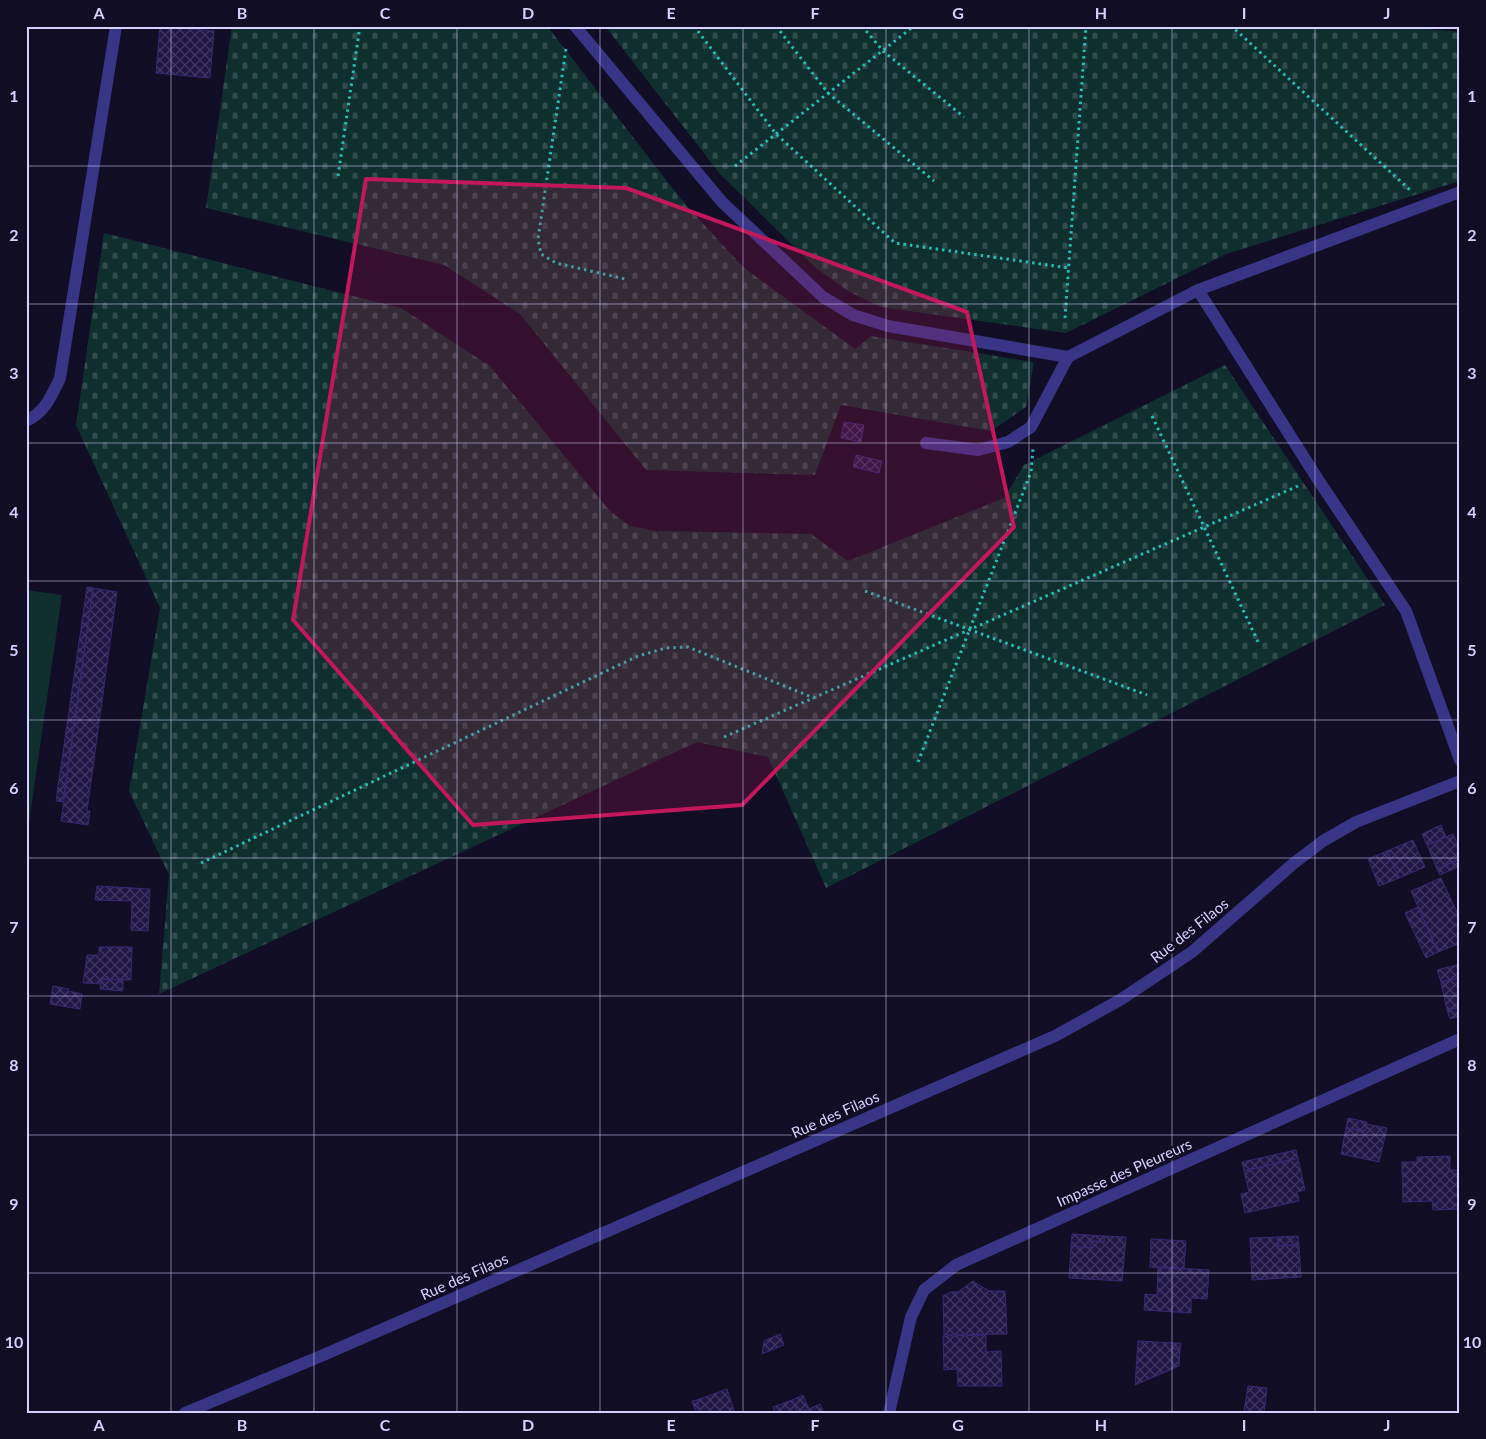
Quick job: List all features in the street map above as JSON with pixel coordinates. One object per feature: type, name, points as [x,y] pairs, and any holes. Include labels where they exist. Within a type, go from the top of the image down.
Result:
[{"type":"street","points":[[26,421],[37,416],[49,400],[60,378],[116,26]]},
{"type":"street","points":[[576,26],[722,202],[823,297],[853,315],[888,326],[1068,357]]},
{"type":"street","points":[[926,444],[978,450],[1008,442],[1031,426],[1068,357],[1198,290],[1460,192]]},
{"type":"street","points":[[1198,290],[1317,478],[1406,611],[1460,760]]},
{"type":"street","name":"Rue des Filaos","points":[[185,1413],[330,1352],[1056,1036],[1120,1000],[1192,952],[1323,841],[1356,822],[1460,781]]},
{"type":"street","name":"Impasse des Pleureurs","points":[[889,1413],[911,1317],[924,1290],[956,1265],[1460,1039]]},
{"type":"path","points":[[338,176],[360,26]]},
{"type":"path","points":[[694,26],[776,134],[895,243],[1069,268]]},
{"type":"path","points":[[776,26],[828,93],[934,182]]},
{"type":"path","points":[[862,26],[883,51],[964,117]]},
{"type":"path","points":[[735,166],[914,26]]},
{"type":"path","points":[[1065,318],[1086,26]]},
{"type":"path","points":[[1230,26],[1425,204]]},
{"type":"path","points":[[567,46],[538,239],[541,254],[556,263],[625,279]]},
{"type":"path","points":[[1152,416],[1259,644]]},
{"type":"path","points":[[918,762],[1032,472],[1034,452],[1031,426]]},
{"type":"path","points":[[724,737],[1317,478]]},
{"type":"path","points":[[864,591],[1147,695]]},
{"type":"path","points":[[200,863],[638,656],[666,648],[688,647],[814,698]]},
{"type":"highlighted area","points":[[366,179],[626,188],[967,312],[1014,527],[742,805],[473,825],[293,620]]},
{"type":"green space","points":[[232,26],[547,26],[684,203],[743,267],[855,349],[871,336],[1034,362],[1026,407],[991,431],[841,405],[815,475],[646,470],[520,314],[444,265],[206,208]]},
{"type":"green space","points":[[605,26],[1393,26],[1460,32],[1460,181],[1226,254],[1066,333],[881,307],[848,291],[816,268],[720,174]]},
{"type":"green space","points":[[104,233],[401,308],[490,366],[610,511],[630,526],[657,531],[811,534],[848,561],[1004,498],[1024,465],[1225,365],[1385,605],[826,888],[768,757],[697,742],[159,994],[169,875],[129,791],[160,608],[76,425]]},
{"type":"green space","points":[[26,590],[62,595],[27,836],[26,836]]},
{"type":"building","points":[[160,26],[214,31],[210,78],[156,73]]},
{"type":"building","points":[[844,422],[864,425],[861,442],[841,438]]},
{"type":"building","points":[[856,455],[882,461],[879,473],[853,467]]},
{"type":"building","points":[[87,587],[93,588],[63,802],[56,801]]},
{"type":"building","points":[[93,588],[117,592],[87,811],[90,811],[88,825],[61,821]]},
{"type":"building","points":[[1441,825],[1446,837],[1427,845],[1422,834]]},
{"type":"building","points":[[1453,834],[1460,850],[1460,859],[1437,869],[1427,845]]},
{"type":"building","points":[[1413,840],[1425,867],[1399,878],[1387,851]]},
{"type":"building","points":[[1387,851],[1399,878],[1379,886],[1368,859]]},
{"type":"building","points":[[1460,859],[1460,866],[1440,875],[1437,869]]},
{"type":"building","points":[[1441,878],[1460,919],[1460,943],[1438,952],[1411,891]]},
{"type":"building","points":[[97,886],[150,889],[148,931],[131,930],[132,901],[95,900]]},
{"type":"building","points":[[1418,907],[1438,952],[1426,958],[1405,913]]},
{"type":"building","points":[[99,947],[132,947],[131,980],[101,979],[101,984],[83,983],[87,955],[99,955]]},
{"type":"building","points":[[1460,964],[1460,978],[1441,982],[1437,970]]},
{"type":"building","points":[[1460,978],[1460,1007],[1447,1010],[1441,982]]},
{"type":"building","points":[[101,979],[123,980],[123,991],[100,989]]},
{"type":"building","points":[[53,986],[82,994],[80,1009],[50,1004]]},
{"type":"building","points":[[1460,1007],[1460,1016],[1450,1019],[1447,1010]]},
{"type":"building","points":[[1348,1118],[1367,1122],[1365,1131],[1346,1128]]},
{"type":"building","points":[[1367,1124],[1387,1128],[1379,1162],[1341,1154],[1346,1128],[1365,1131]]},
{"type":"building","points":[[1296,1150],[1298,1158],[1244,1171],[1242,1162]]},
{"type":"building","points":[[1450,1156],[1450,1170],[1460,1170],[1460,1209],[1433,1210],[1432,1201],[1403,1202],[1402,1162],[1417,1162],[1417,1157]]},
{"type":"building","points":[[1298,1158],[1305,1190],[1297,1192],[1299,1201],[1245,1213],[1241,1194],[1249,1192],[1244,1171]]},
{"type":"building","points":[[1072,1234],[1104,1236],[1104,1242],[1091,1241],[1091,1248],[1071,1246]]},
{"type":"building","points":[[1104,1236],[1126,1237],[1122,1281],[1069,1278],[1071,1246],[1091,1248],[1091,1241],[1104,1242]]},
{"type":"building","points":[[1298,1236],[1299,1245],[1278,1246],[1278,1237]]},
{"type":"building","points":[[1278,1237],[1278,1246],[1299,1245],[1301,1277],[1252,1280],[1250,1238]]},
{"type":"building","points":[[1151,1239],[1186,1241],[1184,1269],[1150,1267]]},
{"type":"building","points":[[1158,1267],[1209,1270],[1207,1299],[1191,1298],[1191,1313],[1144,1310],[1145,1294],[1157,1295]]},
{"type":"building","points":[[973,1281],[989,1291],[1005,1291],[1007,1334],[944,1335],[943,1296],[950,1292],[958,1292]]},
{"type":"building","points":[[780,1334],[784,1345],[762,1354],[764,1341]]},
{"type":"building","points":[[986,1335],[986,1352],[1001,1351],[1002,1386],[958,1386],[957,1369],[944,1370],[943,1336]]},
{"type":"building","points":[[1138,1341],[1174,1343],[1174,1349],[1180,1350],[1179,1366],[1135,1385]]},
{"type":"building","points":[[1174,1343],[1181,1343],[1180,1350],[1174,1349]]},
{"type":"building","points":[[1248,1386],[1267,1388],[1264,1413],[1244,1411]]},
{"type":"building","points":[[727,1389],[735,1413],[701,1413],[697,1400]]},
{"type":"building","points":[[803,1395],[809,1409],[798,1413],[792,1400]]},
{"type":"building","points":[[697,1400],[701,1413],[696,1413],[692,1401]]},
{"type":"building","points":[[792,1400],[798,1413],[775,1413],[773,1407]]},
{"type":"building","points":[[820,1404],[824,1413],[799,1413],[809,1409]]}]
